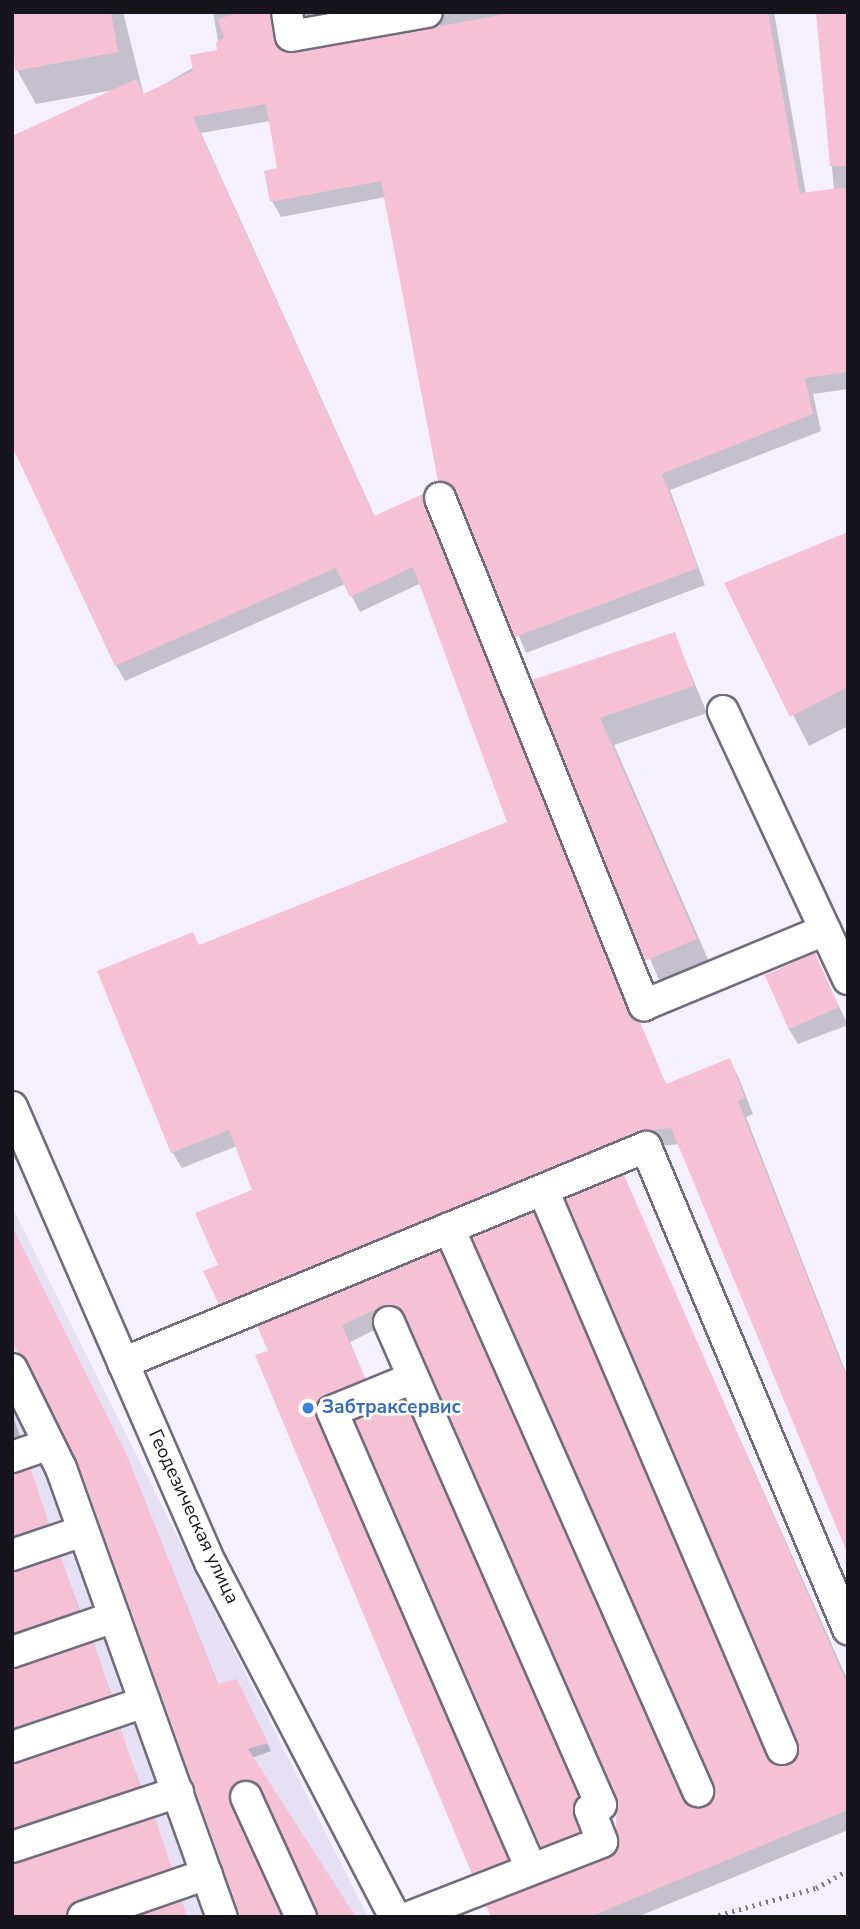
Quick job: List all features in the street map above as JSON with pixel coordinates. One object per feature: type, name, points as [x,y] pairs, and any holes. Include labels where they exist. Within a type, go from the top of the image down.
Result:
[{"type":"street","points":[[287,12],[292,36],[427,12]]},
{"type":"street","points":[[440,498],[644,1005],[825,930]]},
{"type":"street","points":[[723,711],[848,979]]},
{"type":"street","name":"Геодезическая улица","points":[[12,1107],[211,1564],[395,1917]]},
{"type":"street","points":[[123,1363],[646,1147],[848,1629]]},
{"type":"street","points":[[543,1189],[782,1749]]},
{"type":"street","points":[[449,1228],[698,1790]]},
{"type":"street","points":[[389,1322],[601,1805],[590,1810],[603,1842],[410,1917]]},
{"type":"street","points":[[12,1369],[49,1444],[83,1531],[222,1917]]},
{"type":"street","points":[[413,1378],[332,1411],[531,1869]]},
{"type":"street","points":[[12,1457],[49,1444]]},
{"type":"street","points":[[12,1555],[83,1531]]},
{"type":"street","points":[[12,1652],[114,1617]]},
{"type":"street","points":[[12,1746],[145,1702]]},
{"type":"street","points":[[12,1847],[178,1792]]},
{"type":"street","points":[[247,1797],[301,1917]]},
{"type":"street","points":[[83,1917],[207,1874]]},
{"type":"path","points":[[712,1917],[816,1888],[848,1870]]},
{"type":"shaded area","points":[[12,1204],[14,1211],[368,1917],[12,1917]]},
{"type":"building","points":[[12,12],[111,12],[118,52],[15,71]]},
{"type":"building","points":[[241,12],[270,12],[277,47],[293,53],[517,12],[768,12],[800,193],[848,187],[848,372],[805,378],[813,414],[662,474],[698,568],[515,637],[456,491],[438,481],[381,181],[270,202],[264,171],[277,168],[266,104],[193,117],[374,516],[423,494],[628,1012],[640,1022],[666,1084],[730,1058],[745,1098],[738,1101],[848,1381],[848,1555],[671,1128],[639,1131],[219,1305],[203,1271],[218,1265],[195,1213],[252,1190],[229,1130],[171,1153],[97,971],[193,932],[199,945],[507,822],[413,567],[350,597],[336,568],[115,666],[12,446],[12,136],[136,79],[143,94],[193,71],[190,55],[217,50],[216,42],[224,38],[218,19]]},
{"type":"building","points":[[816,12],[848,12],[848,166],[830,166]]},
{"type":"building","points":[[848,532],[848,687],[790,717],[724,583]]},
{"type":"building","points":[[675,632],[694,686],[600,718],[697,939],[645,961],[532,680]]},
{"type":"building","points":[[815,953],[839,1007],[789,1029],[765,975]]},
{"type":"building","points":[[624,1175],[848,1686],[848,1810],[589,1917],[491,1917],[486,1906],[615,1853],[617,1798],[405,1315],[383,1306],[342,1325],[365,1379],[319,1400],[316,1417],[508,1860],[472,1874],[255,1355],[268,1351],[257,1326],[440,1251],[682,1798],[704,1807],[712,1801],[714,1784],[472,1238],[534,1212],[766,1756],[788,1765],[796,1759],[798,1742],[566,1199]]},
{"type":"building","points":[[12,1226],[126,1453],[218,1684],[237,1679],[268,1743],[248,1749],[356,1917],[318,1917],[262,1790],[247,1780],[231,1787],[230,1804],[282,1917],[241,1917],[83,1476],[12,1341]]},
{"type":"building","points":[[406,1404],[579,1797],[573,1808],[580,1832],[541,1847],[355,1420]]},
{"type":"building","points":[[31,1469],[49,1524],[12,1536],[12,1474]]},
{"type":"building","points":[[61,1557],[79,1610],[12,1633],[12,1572]]},
{"type":"building","points":[[94,1642],[111,1695],[12,1728],[12,1669]]},
{"type":"building","points":[[121,1729],[140,1786],[12,1828],[12,1764]]},
{"type":"building","points":[[155,1818],[172,1868],[77,1900],[66,1917],[12,1917],[12,1864]]},
{"type":"building","points":[[182,1901],[187,1917],[137,1917]]},
{"type":"place","name":"Забтраксервис","points":[[308,1408]]}]
